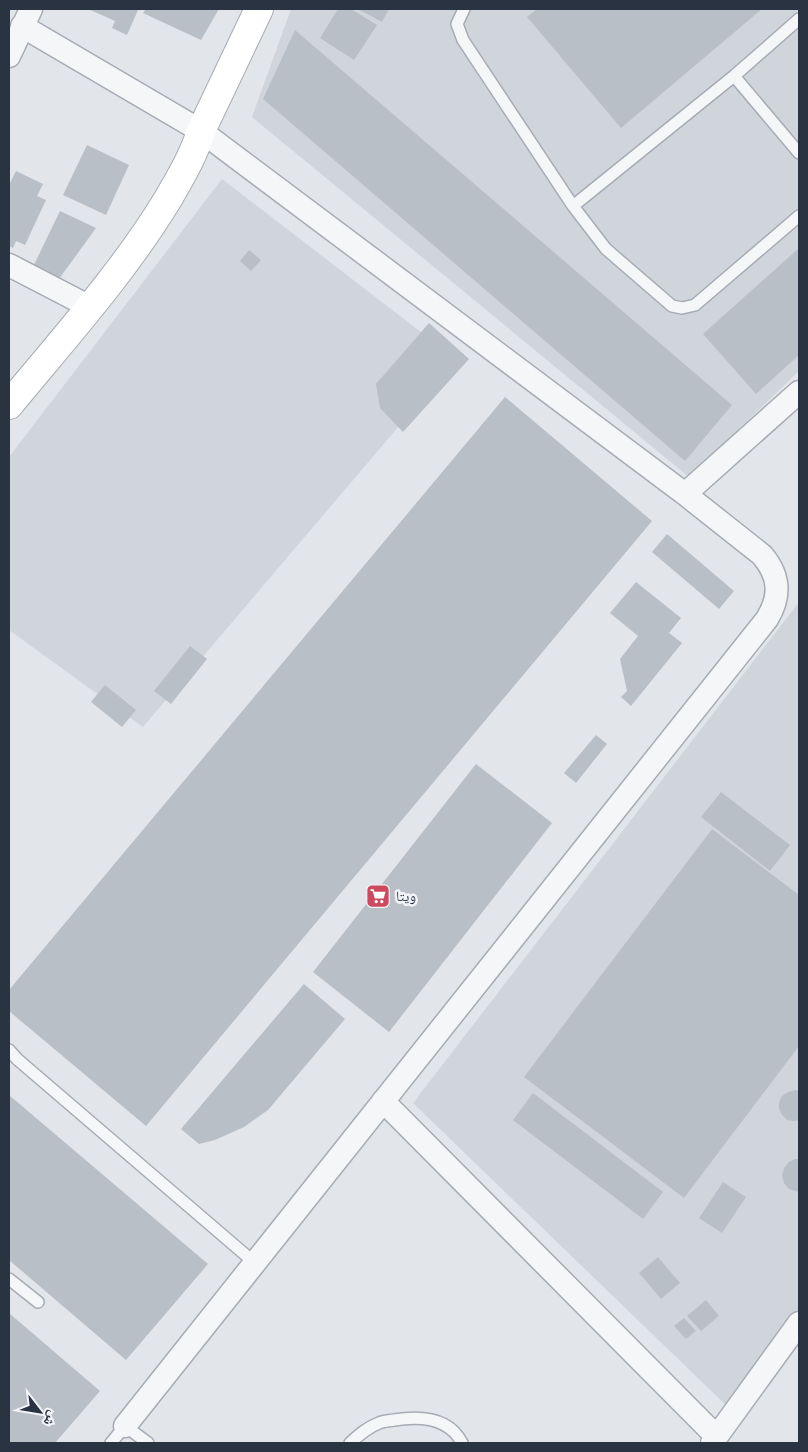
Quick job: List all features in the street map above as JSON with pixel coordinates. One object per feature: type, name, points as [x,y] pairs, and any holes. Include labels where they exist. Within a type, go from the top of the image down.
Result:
[{"type":"street","points":[[9,405],[90,307],[149,231],[198,142],[201,131],[259,9]]},
{"type":"street","points":[[9,56],[26,17],[201,131],[685,494],[762,555],[770,564],[777,586],[773,609],[767,619],[125,1426]]},
{"type":"street","points":[[9,265],[90,307]]},
{"type":"street","points":[[685,494],[799,392]]},
{"type":"street","points":[[383,1101],[714,1440],[799,1323]]},
{"type":"lane","points":[[464,9],[458,24],[463,40],[573,206],[606,248],[672,306],[682,308],[696,305],[799,216]]},
{"type":"lane","points":[[573,206],[734,76],[799,19]]},
{"type":"lane","points":[[734,76],[799,153]]},
{"type":"lane","points":[[9,1050],[17,1059],[255,1263]]},
{"type":"lane","points":[[9,1279],[38,1302]]},
{"type":"lane","points":[[350,1443],[362,1432],[379,1422],[407,1418],[429,1419],[447,1426],[459,1436],[462,1443]]},
{"type":"lane","points":[[111,1443],[125,1426],[148,1443]]},
{"type":"shaded area","points":[[291,9],[799,9],[799,371],[689,477],[252,117]]},
{"type":"shaded area","points":[[222,179],[456,359],[143,727],[9,630],[9,457]]},
{"type":"shaded area","points":[[799,602],[799,1317],[732,1411],[413,1103]]},
{"type":"building","points":[[88,9],[138,10],[127,35],[112,28],[115,21]]},
{"type":"building","points":[[146,9],[219,9],[201,40],[143,13]]},
{"type":"building","points":[[338,9],[351,9],[377,25],[354,60],[320,38]]},
{"type":"building","points":[[358,9],[389,9],[382,22]]},
{"type":"building","points":[[537,9],[762,9],[621,128],[527,17]]},
{"type":"building","points":[[295,30],[732,405],[685,461],[263,99]]},
{"type":"building","points":[[87,145],[129,165],[106,215],[63,195]]},
{"type":"building","points":[[16,171],[43,184],[37,196],[46,200],[25,245],[16,241],[13,248],[9,246],[9,185]]},
{"type":"building","points":[[60,211],[96,228],[56,283],[30,273]]},
{"type":"building","points":[[799,248],[799,355],[756,394],[703,334]]},
{"type":"building","points":[[249,250],[261,260],[251,271],[240,261]]},
{"type":"building","points":[[429,323],[469,359],[403,432],[380,408],[376,384]]},
{"type":"building","points":[[505,397],[652,521],[146,1126],[9,1011],[9,990]]},
{"type":"building","points":[[667,534],[734,591],[719,609],[652,552]]},
{"type":"building","points":[[636,582],[681,618],[669,633],[682,643],[631,706],[621,697],[627,691],[620,659],[638,636],[610,613]]},
{"type":"building","points":[[190,646],[207,659],[171,704],[154,691]]},
{"type":"building","points":[[105,685],[136,710],[122,727],[91,702]]},
{"type":"building","points":[[596,735],[607,744],[576,783],[564,773]]},
{"type":"building","points":[[476,764],[552,823],[389,1032],[313,972]]},
{"type":"building","points":[[721,792],[790,845],[770,871],[701,817]]},
{"type":"building","points":[[712,829],[799,895],[799,1046],[684,1198],[524,1077]]},
{"type":"building","points":[[304,984],[345,1019],[268,1110],[244,1127],[215,1140],[199,1144],[181,1129]]},
{"type":"building","points":[[795,1090],[799,1091],[799,1120],[787,1120],[779,1109],[779,1102],[782,1096]]},
{"type":"building","points":[[533,1093],[663,1192],[643,1219],[513,1120]]},
{"type":"building","points":[[9,1095],[208,1264],[126,1360],[9,1260]]},
{"type":"building","points":[[795,1159],[799,1159],[799,1192],[789,1189],[784,1183],[782,1176],[784,1168]]},
{"type":"building","points":[[723,1182],[746,1197],[722,1233],[699,1218]]},
{"type":"building","points":[[658,1257],[680,1283],[661,1299],[639,1273]]},
{"type":"building","points":[[706,1300],[719,1316],[701,1331],[687,1316]]},
{"type":"building","points":[[9,1313],[100,1391],[55,1443],[9,1443]]},
{"type":"building","points":[[684,1318],[696,1331],[686,1339],[674,1326]]},
{"type":"place","name":"ويتا","points":[[378,896]]}]
